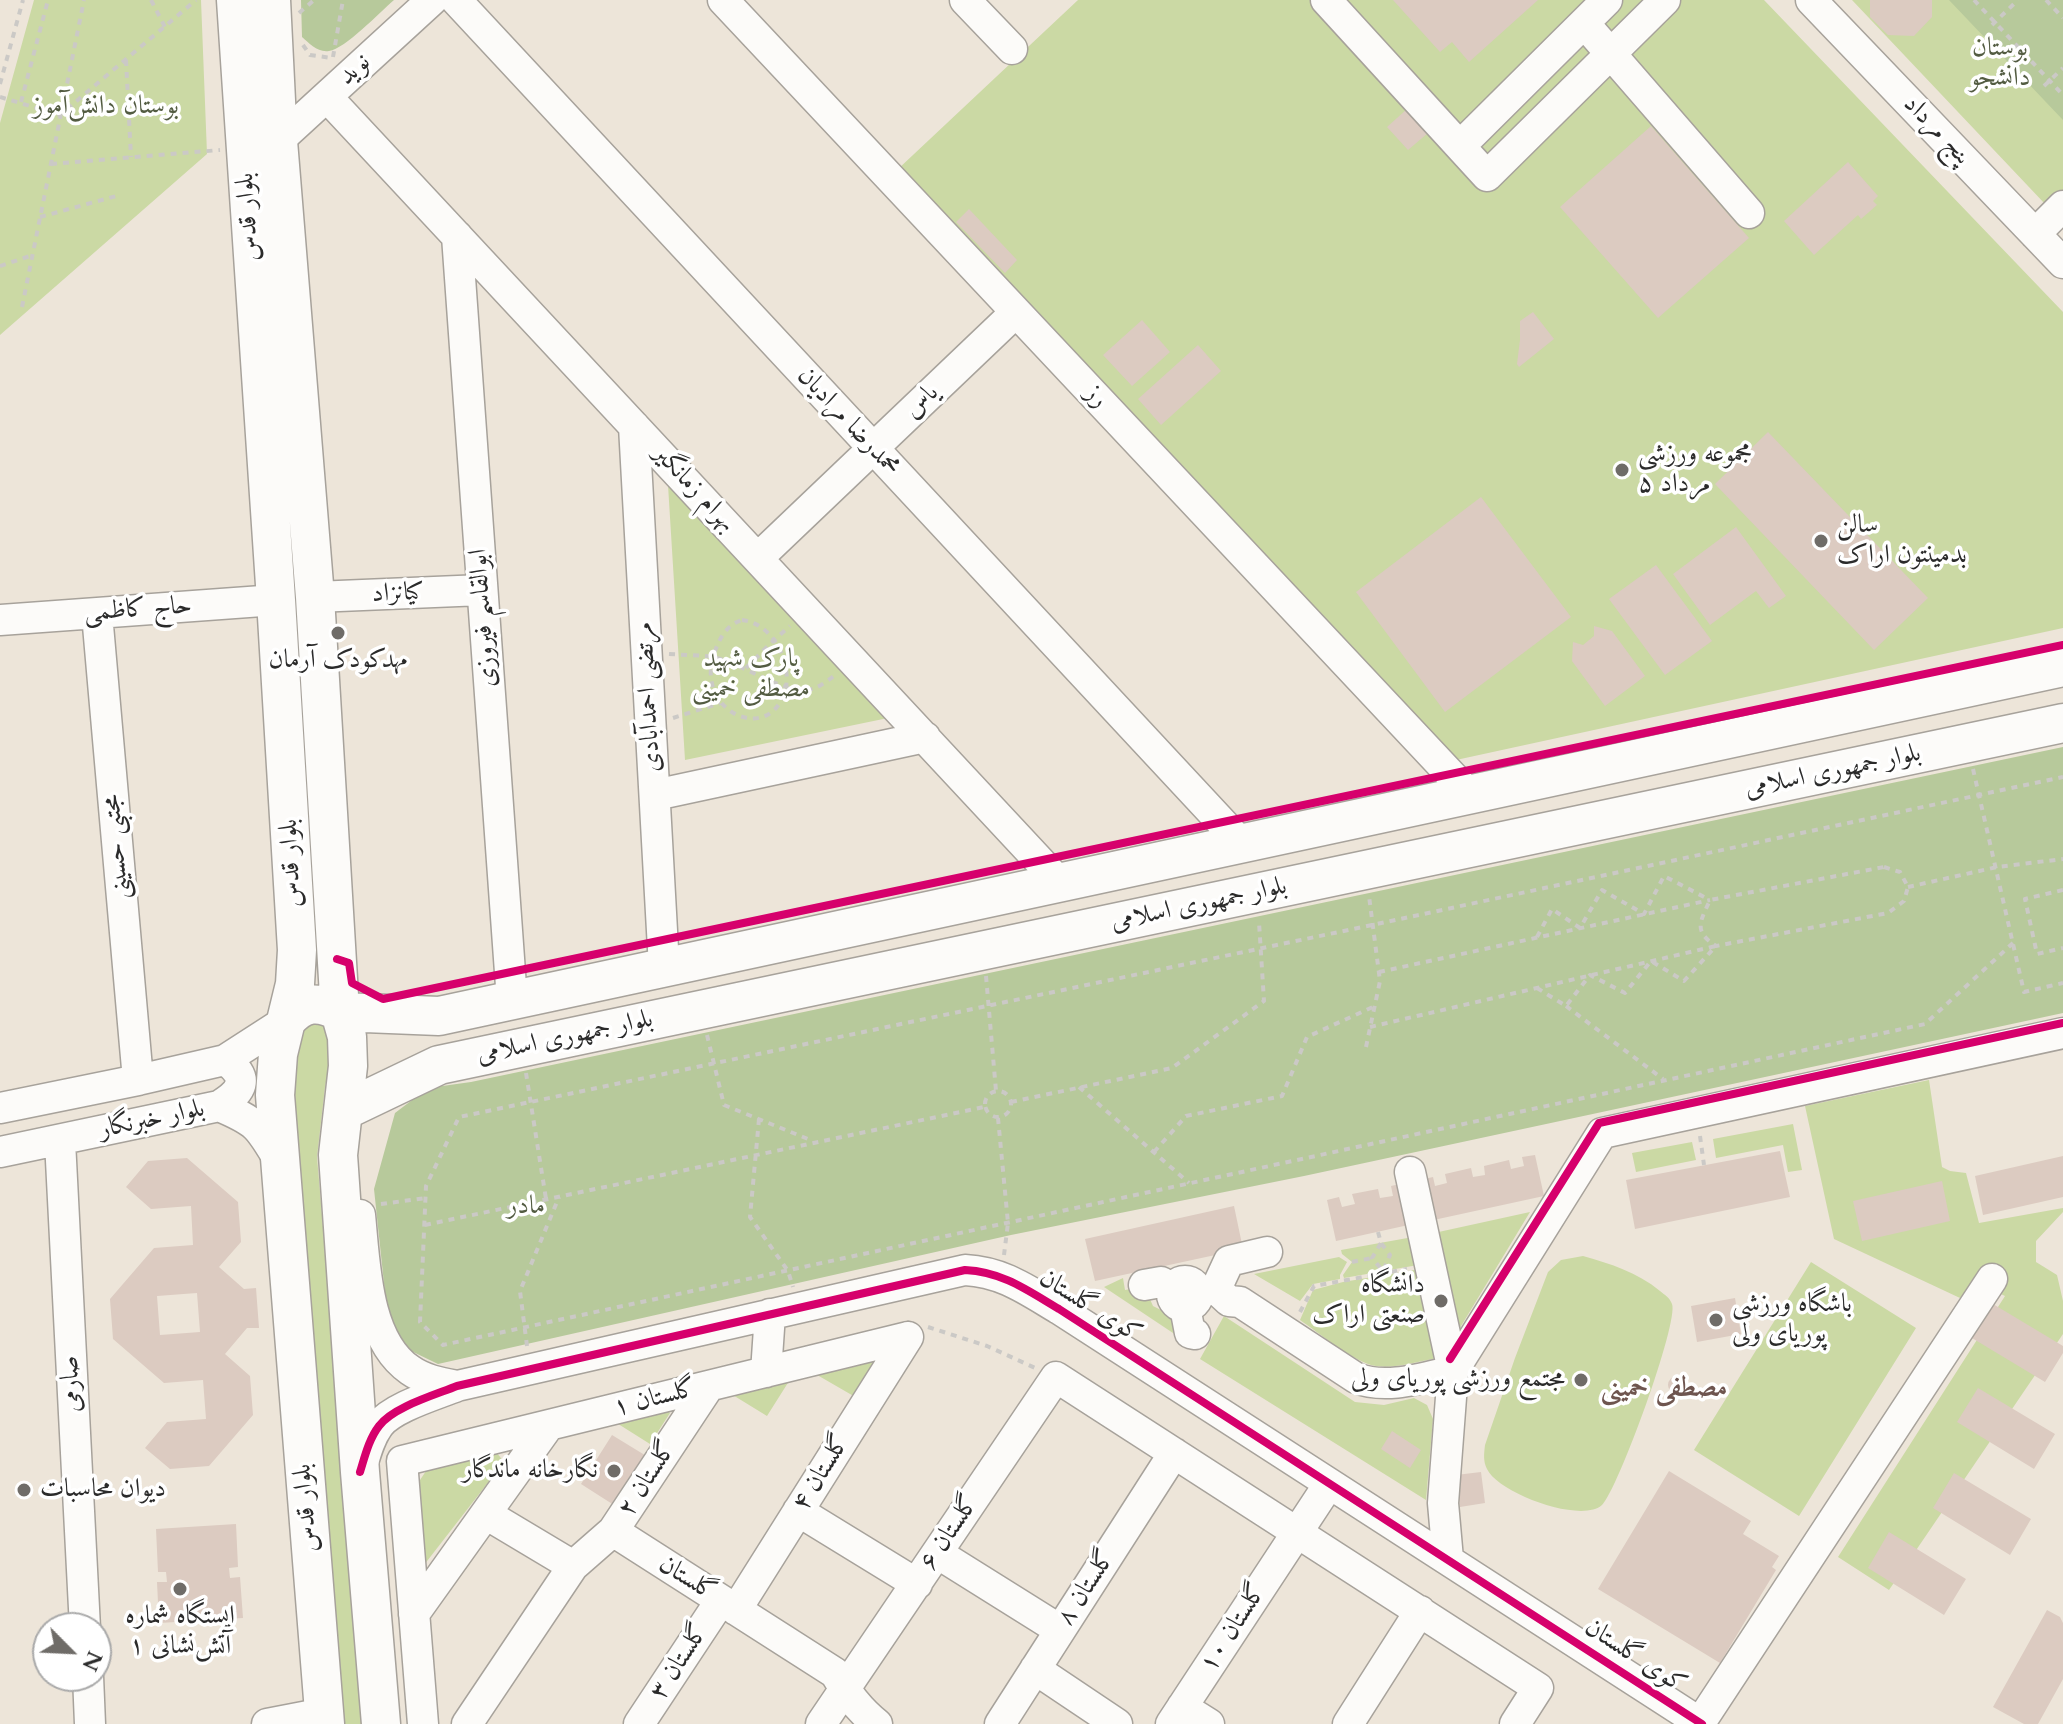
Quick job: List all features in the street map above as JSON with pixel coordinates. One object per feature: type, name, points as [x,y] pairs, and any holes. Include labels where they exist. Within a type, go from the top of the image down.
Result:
[{"type":"main road","name":"بلوار قدس","points":[[236,0],[261,143],[315,597],[340,1012],[348,1052],[338,1155],[381,1724]]},
{"type":"main road","name":"بلوار قدس","points":[[284,8],[261,143],[276,600],[297,950],[295,984],[281,1037],[276,1082],[300,1721]]},
{"type":"main road","points":[[276,600],[315,597]]},
{"type":"main road","name":"بلوار جمهوری اسلامی","points":[[287,1020],[296,1010],[307,1005],[329,1007],[340,1012],[439,1016],[2063,667]]},
{"type":"main road","name":"بلوار جمهوری اسلامی","points":[[343,1111],[439,1065],[2063,723]]},
{"type":"main road","points":[[439,1016],[424,1041],[428,1053],[439,1065]]},
{"type":"street","name":"نوید","points":[[261,143],[327,97],[432,0]]},
{"type":"street","name":"محمدرضا مرادیان","points":[[456,0],[1241,843]]},
{"type":"street","name":"رز","points":[[723,0],[1469,794]]},
{"type":"street","points":[[965,0],[1012,49]]},
{"type":"street","points":[[1326,0],[1487,176],[1665,0]]},
{"type":"street","points":[[1460,146],[1607,0]]},
{"type":"street","name":"پنج مرداد","points":[[1811,0],[2063,263]]},
{"type":"street","points":[[1584,23],[1749,213]]},
{"type":"street","name":"بهرام زمانگیر","points":[[327,97],[1060,883]]},
{"type":"street","points":[[2035,234],[2063,206]]},
{"type":"street","name":"ابوالقاسم فیروزی","points":[[457,236],[512,1000]]},
{"type":"street","name":"یاس","points":[[758,558],[1016,312]]},
{"type":"street","name":"مرتضی احمدآبادی","points":[[634,426],[664,967]]},
{"type":"street","name":"کیانزاد","points":[[315,597],[482,590]]},
{"type":"street","name":"حاج کاظمی","points":[[0,620],[276,600]]},
{"type":"street","name":"مجتبی حسینی","points":[[97,614],[138,1080]]},
{"type":"street","points":[[655,795],[925,737]]},
{"type":"street","name":"بلوار خبرنگار","points":[[0,1108],[225,1060],[287,1020]]},
{"type":"street","points":[[1267,1252],[1229,1261],[1185,1299],[1240,1302],[1370,1384],[1386,1384],[1453,1371],[1602,1133],[2063,1033]]},
{"type":"street","points":[[219,1106],[234,1097],[241,1086],[241,1077],[235,1066],[225,1060]]},
{"type":"street","name":"بلوار خبرنگار","points":[[0,1152],[219,1106],[247,1118],[262,1132],[280,1162]]},
{"type":"street","points":[[343,1111],[377,1326],[395,1357],[411,1371],[433,1381],[457,1386]]},
{"type":"street","name":"صارمی","points":[[60,1141],[84,1612]]},
{"type":"street","points":[[1410,1172],[1453,1371],[1443,1503],[1448,1559]]},
{"type":"street","name":"کوی گلستان","points":[[360,1472],[370,1441],[380,1423],[397,1412],[457,1386],[965,1270],[983,1271],[1001,1276],[1072,1317],[1701,1723]]},
{"type":"street","points":[[1701,1723],[1992,1279]]},
{"type":"street","points":[[766,1372],[784,1311]]},
{"type":"street","name":"گلستان ۱","points":[[414,1614],[402,1461],[908,1337]]},
{"type":"street","name":"گلستان ۴","points":[[728,1605],[798,1511],[908,1337]]},
{"type":"street","points":[[1056,1377],[1538,1688],[1515,1724]]},
{"type":"street","name":"گلستان ۶","points":[[821,1724],[1056,1377]]},
{"type":"street","name":"گلستان ۲","points":[[613,1531],[709,1386]]},
{"type":"street","points":[[423,1724],[414,1614],[549,1425]]},
{"type":"street","name":"گلستان ۸","points":[[1000,1724],[1174,1453]]},
{"type":"street","name":"گلستان ۱۰","points":[[1177,1715],[1329,1484]]},
{"type":"street","points":[[798,1511],[917,1584]]},
{"type":"street","points":[[486,1514],[573,1566]]},
{"type":"street","points":[[470,1723],[573,1566],[613,1531]]},
{"type":"street","name":"گلستان","points":[[613,1531],[835,1673],[861,1712],[877,1724]]},
{"type":"street","points":[[937,1553],[1060,1630]]},
{"type":"street","name":"گلستان ۳","points":[[639,1724],[728,1605]]},
{"type":"street","points":[[1348,1724],[1420,1611]]},
{"type":"street","points":[[1035,1669],[1117,1724]]},
{"type":"street","points":[[89,1692],[90,1724]]},
{"type":"street","points":[[1177,1715],[1209,1724]]},
{"type":"path","points":[[0,84],[23,0]]},
{"type":"path","points":[[21,103],[48,0]]},
{"type":"path","points":[[22,307],[84,0]]},
{"type":"path","points":[[151,0],[165,27]]},
{"type":"path","points":[[60,115],[196,0]]},
{"type":"path","points":[[284,8],[314,0]]},
{"type":"path","points":[[333,58],[343,0]]},
{"type":"path","points":[[1974,0],[2063,95]]},
{"type":"path","points":[[1993,23],[2018,0]]},
{"type":"path","points":[[2046,0],[2063,18]]},
{"type":"path","points":[[126,60],[131,157]]},
{"type":"path","points":[[2044,86],[2063,68]]},
{"type":"path","points":[[0,97],[60,115]]},
{"type":"path","points":[[51,164],[261,143]]},
{"type":"path","points":[[40,217],[120,195]]},
{"type":"path","points":[[0,266],[33,255]]},
{"type":"path","points":[[746,668],[808,611]]},
{"type":"path","points":[[742,620],[756,623],[774,640],[783,657],[787,678],[786,688],[777,706],[754,719],[729,712],[720,703],[713,688],[711,667],[723,634],[742,620]]},
{"type":"path","points":[[647,653],[713,657],[746,668],[786,688],[808,690],[822,685],[854,661]]},
{"type":"path","points":[[651,724],[720,703]]},
{"type":"path","points":[[1967,743],[2024,992],[2063,983]]},
{"type":"path","points":[[2013,943],[1925,1024],[443,1345],[420,1322],[426,1186],[459,1117],[2063,777]]},
{"type":"path","points":[[1908,887],[1997,867],[2063,859]]},
{"type":"path","points":[[1644,914],[1664,876],[1663,863]]},
{"type":"path","points":[[1370,1027],[1716,946],[1888,913],[1904,901],[1908,887],[1900,872],[1884,867],[1710,900],[1379,972]]},
{"type":"path","points":[[1365,870],[1380,981],[1366,1047]]},
{"type":"path","points":[[1664,876],[1710,900]]},
{"type":"path","points":[[1580,928],[1602,890],[1644,914]]},
{"type":"path","points":[[2063,890],[2025,899],[2037,954],[2063,948]]},
{"type":"path","points":[[1011,1102],[1172,1068],[1264,1001],[1257,893]]},
{"type":"path","points":[[1710,900],[1700,929],[1704,938],[1716,946]]},
{"type":"path","points":[[1537,937],[1552,909],[1580,928]]},
{"type":"path","points":[[1651,961],[1684,981],[1716,946]]},
{"type":"path","points":[[983,950],[996,1091]]},
{"type":"path","points":[[1590,975],[1625,993],[1651,961]]},
{"type":"path","points":[[1566,1006],[1590,975]]},
{"type":"path","points":[[1537,988],[1665,1080]]},
{"type":"path","points":[[1154,1152],[1186,1116],[1282,1096],[1307,1037],[1375,1006]]},
{"type":"path","points":[[700,1010],[724,1105],[815,1143]]},
{"type":"path","points":[[522,1047],[547,1199]]},
{"type":"path","points":[[1079,1087],[1190,1183]]},
{"type":"path","points":[[996,1091],[1005,1093],[1011,1102],[1008,1113],[998,1118],[989,1115],[984,1107],[986,1097],[996,1091]]},
{"type":"path","points":[[425,1225],[984,1107]]},
{"type":"path","points":[[998,1118],[1008,1223],[1001,1276]]},
{"type":"path","points":[[759,1119],[750,1217],[788,1271],[784,1311]]},
{"type":"path","points":[[531,1369],[520,1291],[559,1197]]},
{"type":"path","points":[[358,1206],[426,1198]]},
{"type":"path","points":[[1372,1258],[1383,1271],[1390,1255],[1381,1243],[1378,1232]]},
{"type":"path","points":[[1352,1262],[1372,1258],[1381,1243]]},
{"type":"path","points":[[1296,1320],[1314,1286],[1430,1265]]},
{"type":"path","points":[[908,1337],[930,1326],[987,1346],[1056,1377]]},
{"type":"green space","name":"بوستان دانش‌آموز","points":[[34,0],[201,0],[207,154],[0,335],[0,123]]},
{"type":"green space","points":[[301,0],[394,0],[344,44],[325,51],[302,37]]},
{"type":"green space","name":"مجموعه ورزشی ۵ مرداد","points":[[1078,0],[1764,0],[2063,312],[2063,628],[1456,760],[897,170]]},
{"type":"green space","name":"بوستان دانشجو","points":[[1852,0],[2063,0],[2063,223]]},
{"type":"green space","points":[[1949,0],[2063,0],[2063,120]]},
{"type":"green space","name":"پارک شهید مصطفی خمینی","points":[[668,485],[888,718],[685,760]]},
{"type":"green space","name":"مادر","points":[[2063,747],[2063,1013],[1304,1176],[1011,1235],[438,1364],[407,1349],[388,1321],[374,1189],[395,1113],[428,1088],[471,1082]]},
{"type":"green space","points":[[312,1019],[326,1024],[333,1044],[317,1157],[366,1724],[342,1724],[291,1095],[298,1027]]},
{"type":"green space","points":[[1929,1080],[1942,1167],[1966,1173],[1979,1223],[2063,1208],[2063,1212],[2036,1241],[2036,1262],[2057,1275],[2063,1301],[2063,1334],[1889,1590],[1838,1557],[2005,1296],[1974,1281],[1960,1298],[1834,1239],[1805,1106]]},
{"type":"green space","points":[[1793,1124],[1802,1170],[1788,1172],[1783,1145],[1716,1158],[1713,1139]]},
{"type":"green space","points":[[1692,1142],[1696,1160],[1636,1172],[1632,1153]]},
{"type":"green space","points":[[1530,1212],[1455,1336],[1434,1233]]},
{"type":"green space","points":[[1413,1237],[1418,1265],[1344,1278],[1352,1262],[1341,1250]]},
{"type":"green space","name":"مجتمع ورزشی پوریای ولی","points":[[1583,1256],[1642,1279],[1670,1300],[1672,1317],[1646,1406],[1610,1493],[1602,1505],[1577,1511],[1541,1503],[1507,1487],[1487,1469],[1484,1454],[1515,1358],[1548,1272],[1561,1260]]},
{"type":"green space","points":[[1339,1257],[1347,1262],[1340,1279],[1313,1284],[1300,1301],[1254,1274]]},
{"type":"green space","points":[[1811,1262],[1916,1328],[1799,1516],[1694,1450]]},
{"type":"green space","points":[[1420,1269],[1436,1356],[1433,1359],[1390,1367],[1367,1364],[1300,1320],[1313,1290]]},
{"type":"green space","points":[[1123,1278],[1125,1290],[1136,1288],[1149,1297],[1153,1306],[1173,1316],[1194,1347],[1104,1287]]},
{"type":"green space","points":[[1224,1316],[1355,1402],[1384,1405],[1414,1398],[1427,1405],[1433,1419],[1426,1500],[1200,1359]]},
{"type":"green space","points":[[884,1356],[857,1398],[812,1372]]},
{"type":"green space","points":[[791,1378],[767,1416],[723,1389]]},
{"type":"green space","points":[[660,1403],[670,1413],[650,1444],[604,1415]]},
{"type":"green space","points":[[493,1448],[504,1462],[424,1565],[416,1486],[430,1465]]},
{"type":"building","points":[[1393,0],[1538,0],[1469,62],[1452,42],[1440,52]]},
{"type":"building","points":[[1870,0],[1932,0],[1932,17],[1914,36],[1888,35],[1870,17]]},
{"type":"building","points":[[1407,109],[1428,133],[1408,150],[1387,127]]},
{"type":"building","points":[[1651,126],[1749,238],[1658,318],[1560,207]]},
{"type":"building","points":[[1848,162],[1878,196],[1873,201],[1877,205],[1861,219],[1858,215],[1814,255],[1784,221]]},
{"type":"building","points":[[969,209],[1017,260],[1005,273],[956,222]]},
{"type":"building","points":[[1533,312],[1554,339],[1519,367],[1520,321]]},
{"type":"building","points":[[1142,320],[1170,352],[1132,386],[1103,355]]},
{"type":"building","points":[[1198,345],[1221,371],[1161,425],[1138,399]]},
{"type":"building","name":"سالن بدمینتون اراک","points":[[1768,432],[1928,598],[1874,650],[1715,484]]},
{"type":"building","points":[[1481,497],[1571,617],[1445,712],[1356,592]]},
{"type":"building","points":[[1736,527],[1786,596],[1769,608],[1756,591],[1710,625],[1673,574]]},
{"type":"building","points":[[1656,565],[1712,641],[1665,675],[1609,599]]},
{"type":"building","points":[[1594,626],[1612,631],[1645,676],[1605,706],[1572,661],[1573,642],[1583,645],[1594,636]]},
{"type":"building","points":[[1780,1151],[1790,1197],[1635,1229],[1626,1180]]},
{"type":"building","points":[[1535,1155],[1544,1196],[1429,1221],[1420,1180],[1433,1177],[1435,1186],[1447,1183],[1445,1174],[1471,1168],[1473,1177],[1485,1175],[1484,1166],[1509,1160],[1511,1169],[1524,1166],[1522,1157]]},
{"type":"building","points":[[2063,1156],[2063,1197],[1983,1215],[1975,1176]]},
{"type":"building","points":[[187,1158],[238,1202],[241,1242],[219,1267],[244,1289],[256,1288],[259,1328],[247,1328],[225,1354],[250,1376],[253,1415],[209,1466],[170,1469],[145,1448],[167,1422],[206,1419],[203,1380],[164,1383],[113,1339],[110,1299],[154,1248],[193,1245],[191,1206],[151,1209],[126,1187],[148,1161]],"holes":[[[197,1293],[200,1332],[160,1335],[157,1296]]]},
{"type":"building","points":[[1942,1181],[1950,1221],[1862,1241],[1853,1201]]},
{"type":"building","points":[[1404,1183],[1413,1224],[1336,1241],[1327,1200],[1339,1197],[1342,1207],[1355,1204],[1352,1194],[1378,1189],[1380,1198],[1393,1196],[1391,1186]]},
{"type":"building","points":[[1234,1206],[1243,1249],[1095,1281],[1085,1239]]},
{"type":"building","name":"باشگاه ورزشی پوریای ولی","points":[[1735,1298],[1741,1334],[1697,1342],[1691,1306]]},
{"type":"building","points":[[1988,1301],[2063,1346],[2063,1353],[2045,1382],[1967,1335]]},
{"type":"building","points":[[1673,1376],[1681,1376],[1686,1385],[1684,1392],[1673,1394],[1668,1389],[1668,1381]]},
{"type":"building","points":[[1978,1388],[2055,1434],[2034,1469],[1957,1422]]},
{"type":"building","points":[[1392,1431],[1421,1450],[1410,1468],[1381,1449]]},
{"type":"building","name":"نگارخانه ماندگار","points":[[612,1435],[648,1457],[617,1507],[581,1484]]},
{"type":"building","points":[[1669,1471],[1751,1521],[1743,1534],[1779,1556],[1772,1567],[1776,1570],[1720,1663],[1598,1589]]},
{"type":"building","points":[[1481,1472],[1485,1503],[1460,1507],[1456,1475]]},
{"type":"building","points":[[1954,1473],[2031,1519],[2010,1555],[1933,1508]]},
{"type":"building","points":[[236,1524],[238,1567],[229,1568],[230,1578],[240,1577],[243,1618],[159,1623],[157,1582],[167,1582],[166,1572],[158,1572],[156,1529]]},
{"type":"building","points":[[1889,1532],[1966,1579],[1944,1615],[1868,1568]]},
{"type":"building","points":[[2047,1610],[2060,1617],[2063,1623],[2063,1679],[2038,1724],[2024,1724],[1993,1707]]},
{"type":"cycle path","points":[[337,959],[349,963],[352,983],[383,999],[2063,645]]},
{"type":"cycle path","points":[[1450,1359],[1599,1123],[2063,1023]]},
{"type":"cycle path","points":[[360,1472],[373,1436],[385,1419],[415,1402],[457,1386],[965,1270],[979,1271],[1014,1283],[1059,1309],[1702,1724]]},
{"type":"place","name":"مجموعه ورزشی ۵ مرداد","points":[[1622,470]]},
{"type":"place","name":"سالن بدمینتون اراک","points":[[1821,541]]},
{"type":"place","name":"مهدکودک آرمان","points":[[338,633]]},
{"type":"place","name":"دانشگاه صنعتی اراک","points":[[1441,1301]]},
{"type":"place","name":"باشگاه ورزشی پوریای ولی","points":[[1716,1320]]},
{"type":"place","name":"مجتمع ورزشی پوریای ولی","points":[[1581,1380]]},
{"type":"place","name":"نگارخانه ماندگار","points":[[614,1471]]},
{"type":"place","name":"دیوان محاسبات","points":[[24,1490]]},
{"type":"place","name":"ایستگاه شماره ۱ آتش‌نشانی","points":[[180,1589]]},
{"type":"district","name":"مصطفی خمینی","points":[[1664,1390]]}]
